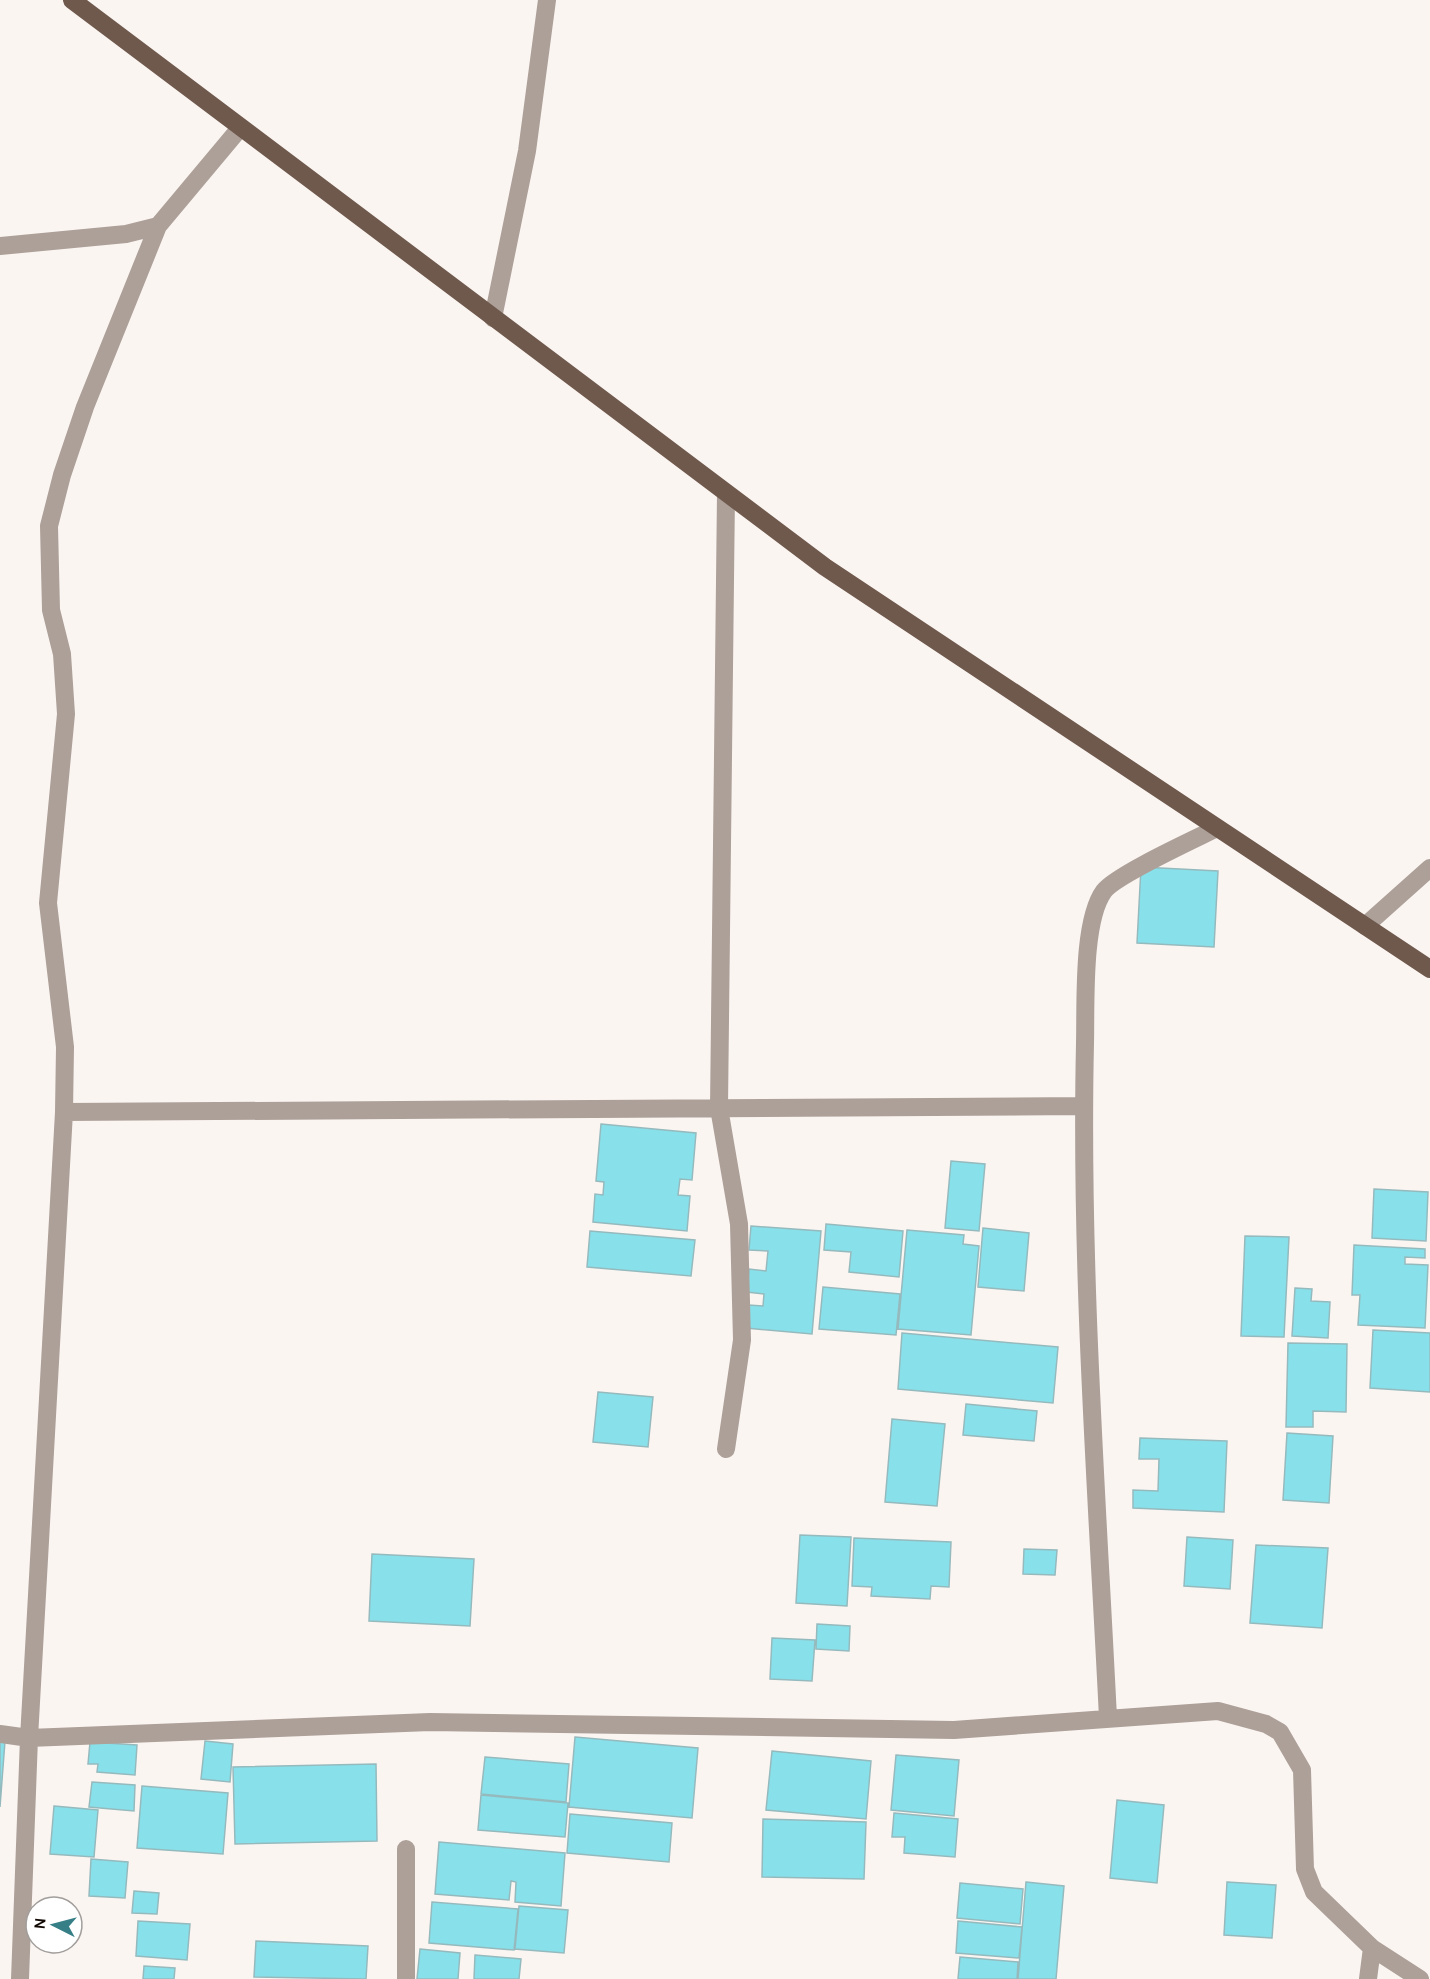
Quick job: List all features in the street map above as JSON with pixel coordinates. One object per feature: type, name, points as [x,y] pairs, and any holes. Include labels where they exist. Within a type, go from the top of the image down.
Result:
[{"type":"main road","points":[[72,0],[825,567],[1430,969]]},
{"type":"street","points":[[493,318],[527,151],[547,0]]},
{"type":"street","points":[[20,1979],[29,1738],[64,1112],[65,1047],[48,903],[66,714],[62,654],[51,610],[49,526],[62,475],[85,407],[158,226],[240,128]]},
{"type":"street","points":[[0,246],[126,234],[158,226]]},
{"type":"street","points":[[726,493],[719,1108],[739,1224],[742,1340],[726,1449]]},
{"type":"street","points":[[1108,1718],[1088,1305],[1083,1106],[1087,976],[1093,913],[1105,890],[1142,867],[1217,828]]},
{"type":"street","points":[[1365,926],[1430,868]]},
{"type":"street","points":[[64,1112],[1083,1106]]},
{"type":"street","points":[[0,1734],[29,1738],[430,1722],[954,1730],[1218,1711],[1266,1724],[1280,1732],[1302,1770],[1305,1869],[1314,1892],[1372,1948],[1420,1979]]},
{"type":"street","points":[[406,1849],[406,1979]]},
{"type":"street","points":[[1368,1979],[1372,1948]]},
{"type":"building","points":[[1141,867],[1218,871],[1214,947],[1137,943]]},
{"type":"building","points":[[601,1124],[696,1133],[692,1180],[680,1179],[678,1195],[690,1196],[687,1231],[593,1222],[595,1194],[603,1195],[604,1182],[596,1181]]},
{"type":"building","points":[[951,1161],[985,1164],[979,1231],[945,1228]]},
{"type":"building","points":[[1374,1189],[1428,1192],[1426,1241],[1372,1238]]},
{"type":"building","points":[[826,1224],[903,1231],[899,1277],[849,1272],[851,1252],[824,1250]]},
{"type":"building","points":[[751,1226],[821,1231],[812,1334],[746,1328],[749,1305],[763,1306],[764,1294],[747,1292],[749,1269],[766,1271],[768,1251],[749,1250]]},
{"type":"building","points":[[983,1228],[1029,1233],[1024,1291],[978,1287]]},
{"type":"building","points":[[907,1230],[964,1235],[963,1244],[979,1246],[971,1335],[898,1329]]},
{"type":"building","points":[[590,1231],[695,1240],[691,1276],[587,1267]]},
{"type":"building","points":[[1245,1236],[1289,1237],[1284,1337],[1241,1336]]},
{"type":"building","points":[[1354,1245],[1425,1249],[1425,1258],[1405,1257],[1405,1264],[1428,1265],[1425,1328],[1358,1325],[1360,1295],[1352,1295]]},
{"type":"building","points":[[823,1287],[900,1294],[896,1335],[819,1329]]},
{"type":"building","points":[[1295,1288],[1312,1289],[1311,1301],[1330,1302],[1328,1338],[1292,1336]]},
{"type":"building","points":[[1373,1330],[1430,1333],[1430,1392],[1370,1388]]},
{"type":"building","points":[[902,1333],[1058,1347],[1053,1403],[898,1389]]},
{"type":"building","points":[[1288,1343],[1347,1344],[1346,1412],[1313,1411],[1313,1427],[1286,1427]]},
{"type":"building","points":[[598,1392],[653,1397],[648,1447],[593,1442]]},
{"type":"building","points":[[966,1404],[1037,1411],[1034,1441],[963,1435]]},
{"type":"building","points":[[892,1419],[945,1424],[937,1506],[885,1502]]},
{"type":"building","points":[[1287,1433],[1333,1436],[1329,1503],[1283,1500]]},
{"type":"building","points":[[1140,1438],[1227,1441],[1224,1512],[1133,1508],[1133,1490],[1158,1491],[1159,1459],[1139,1459]]},
{"type":"building","points":[[800,1535],[851,1537],[847,1606],[796,1603]]},
{"type":"building","points":[[1187,1537],[1233,1540],[1230,1589],[1184,1586]]},
{"type":"building","points":[[854,1538],[951,1542],[949,1587],[931,1586],[930,1599],[871,1596],[872,1587],[852,1586]]},
{"type":"building","points":[[1256,1545],[1328,1548],[1322,1628],[1250,1623]]},
{"type":"building","points":[[1024,1549],[1057,1550],[1055,1575],[1023,1574]]},
{"type":"building","points":[[372,1554],[474,1559],[470,1626],[369,1621]]},
{"type":"building","points":[[817,1624],[850,1626],[849,1651],[816,1649]]},
{"type":"building","points":[[772,1638],[815,1640],[812,1681],[770,1679]]},
{"type":"building","points":[[575,1737],[698,1748],[692,1818],[569,1807]]},
{"type":"building","points":[[0,1741],[5,1741],[0,1807]]},
{"type":"building","points":[[205,1741],[233,1744],[230,1782],[201,1779]]},
{"type":"building","points":[[90,1742],[137,1745],[135,1775],[97,1772],[98,1764],[88,1764]]},
{"type":"building","points":[[772,1751],[871,1761],[866,1819],[766,1810]]},
{"type":"building","points":[[896,1755],[959,1760],[954,1816],[891,1810]]},
{"type":"building","points":[[485,1757],[569,1764],[566,1802],[481,1794]]},
{"type":"building","points":[[376,1764],[377,1841],[235,1844],[233,1767]]},
{"type":"building","points":[[92,1782],[135,1785],[134,1811],[89,1807]]},
{"type":"building","points":[[142,1786],[228,1793],[223,1854],[137,1848]]},
{"type":"building","points":[[481,1795],[568,1803],[565,1837],[478,1830]]},
{"type":"building","points":[[1117,1800],[1164,1805],[1157,1883],[1110,1878]]},
{"type":"building","points":[[54,1806],[98,1810],[94,1857],[50,1854]]},
{"type":"building","points":[[894,1813],[958,1819],[955,1857],[904,1853],[905,1837],[892,1837]]},
{"type":"building","points":[[570,1814],[672,1823],[669,1862],[567,1853]]},
{"type":"building","points":[[763,1819],[866,1822],[864,1879],[762,1877]]},
{"type":"building","points":[[439,1842],[565,1853],[561,1906],[515,1902],[516,1882],[511,1881],[509,1900],[435,1894]]},
{"type":"building","points":[[91,1859],[128,1862],[125,1898],[89,1896]]},
{"type":"building","points":[[1026,1882],[1064,1886],[1056,1979],[1018,1979]]},
{"type":"building","points":[[1227,1882],[1276,1885],[1272,1938],[1224,1935]]},
{"type":"building","points":[[960,1883],[1023,1889],[1020,1924],[957,1918]]},
{"type":"building","points":[[134,1891],[159,1893],[157,1914],[132,1913]]},
{"type":"building","points":[[432,1902],[518,1909],[514,1950],[429,1943]]},
{"type":"building","points":[[519,1906],[568,1910],[564,1953],[515,1949]]},
{"type":"building","points":[[138,1921],[190,1924],[187,1960],[136,1956]]},
{"type":"building","points":[[958,1921],[1022,1927],[1019,1958],[956,1953]]},
{"type":"building","points":[[256,1941],[368,1946],[366,1979],[254,1977]]},
{"type":"building","points":[[420,1949],[460,1953],[458,1979],[417,1979]]},
{"type":"building","points":[[475,1955],[521,1959],[519,1979],[474,1979]]},
{"type":"building","points":[[960,1957],[1018,1962],[1017,1979],[958,1979]]},
{"type":"building","points":[[144,1966],[175,1968],[174,1979],[143,1979]]}]
